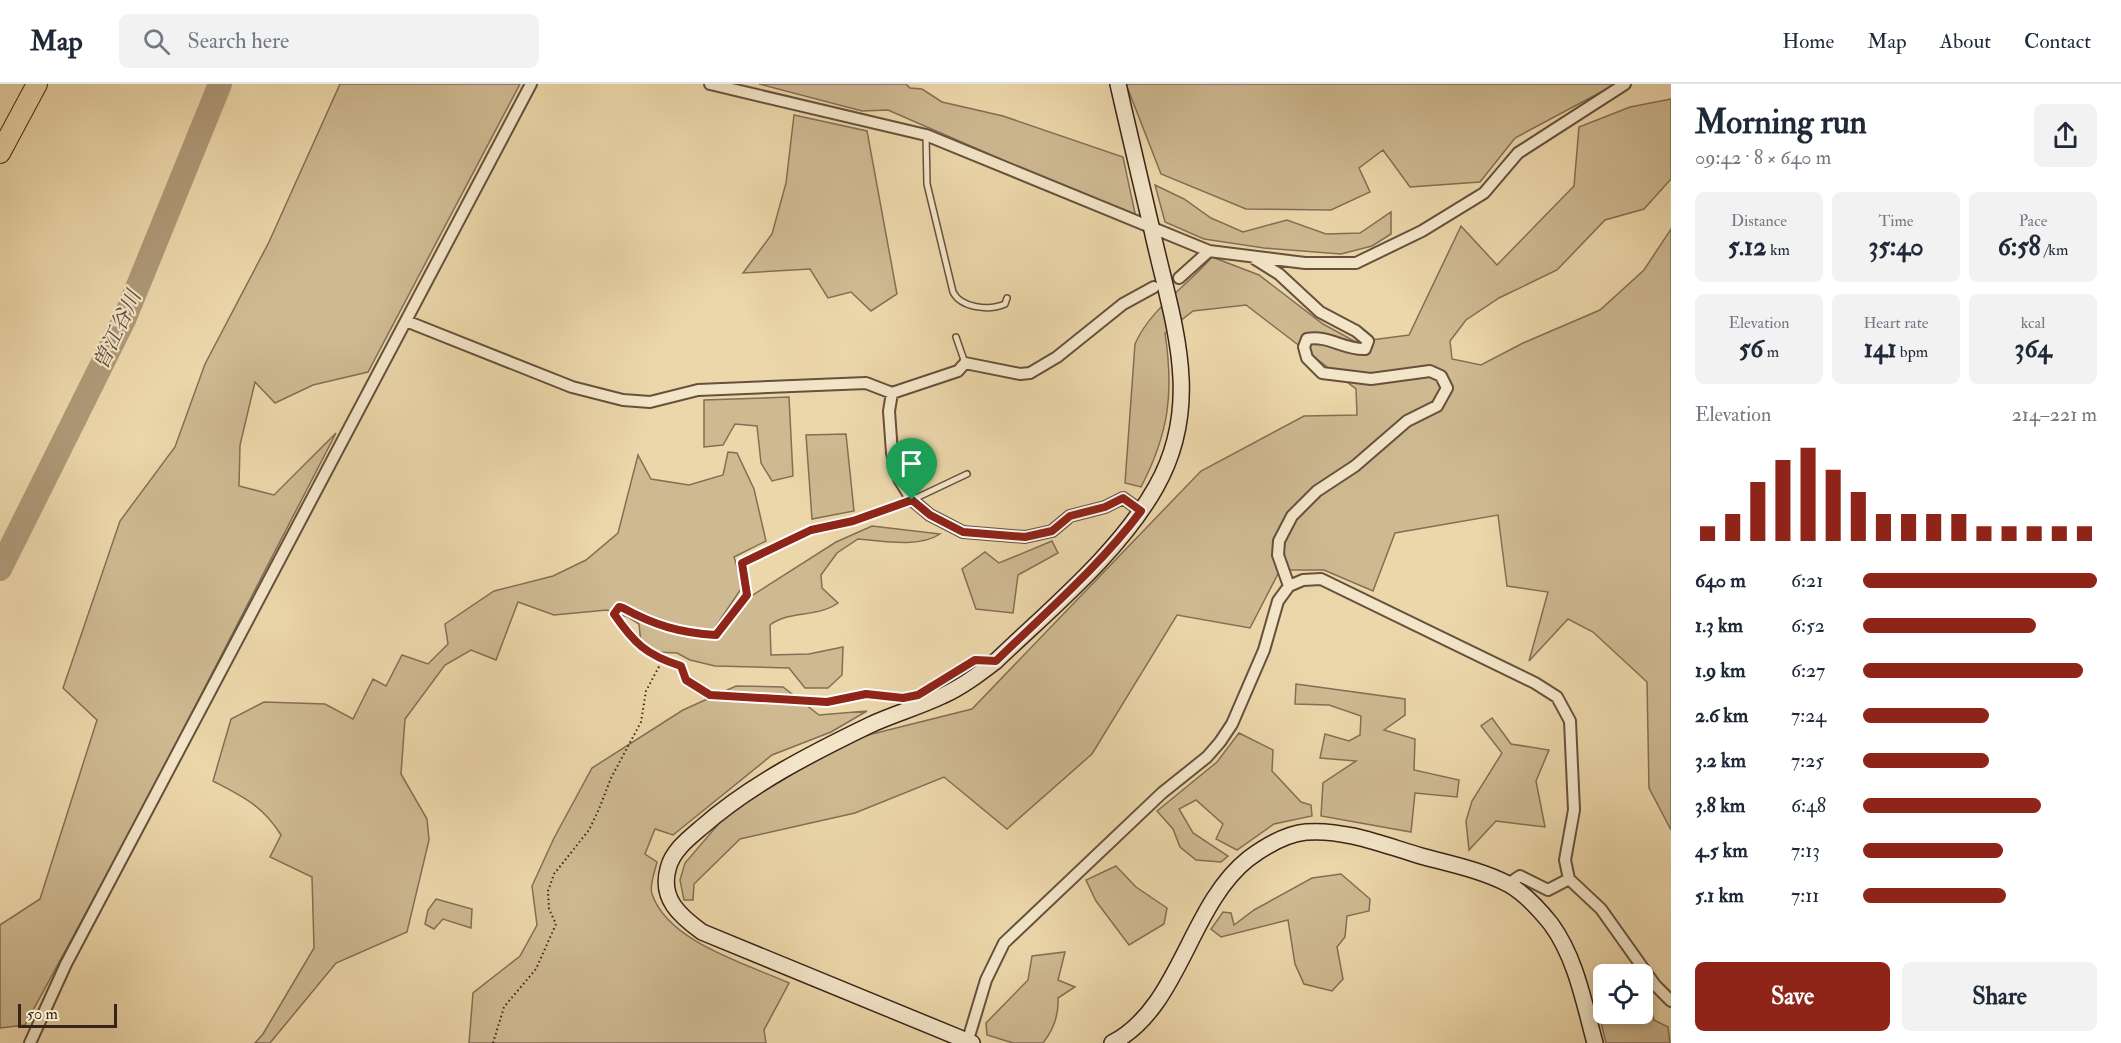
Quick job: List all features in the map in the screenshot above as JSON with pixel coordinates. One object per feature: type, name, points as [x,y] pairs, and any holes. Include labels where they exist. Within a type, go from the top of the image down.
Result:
[{"type":"highway","points":[[0,153],[37,84]]},
{"type":"street","points":[[30,1043],[66,964],[531,84]]},
{"type":"street","points":[[710,84],[926,135],[1151,223],[1209,251],[1305,263],[1356,263],[1391,248],[1484,193],[1518,153],[1625,84]]},
{"type":"street","points":[[1118,84],[1176,326],[1181,378],[1174,446],[1160,481],[1141,511],[1109,549],[996,661],[975,678],[943,696],[871,725],[765,781],[717,814],[681,846],[668,867],[667,879],[667,890],[678,914],[702,932],[969,1042],[986,980],[1004,943],[1162,793],[1207,757],[1233,724],[1264,650],[1278,601],[1289,586],[1303,580],[1321,579],[1342,587],[1535,683],[1557,697],[1570,721],[1574,810],[1565,860],[1569,879],[1601,909],[1655,985],[1671,1000]]},
{"type":"street","points":[[1179,278],[1209,251]]},
{"type":"street","points":[[1252,257],[1279,274],[1320,312],[1356,331],[1368,341],[1365,349],[1355,350],[1319,337],[1307,339],[1304,347],[1307,358],[1322,373],[1371,379],[1430,371],[1441,376],[1448,388],[1437,406],[1398,428],[1355,466],[1317,492],[1292,516],[1279,542],[1278,555],[1289,586]]},
{"type":"street","points":[[406,321],[572,387],[623,400],[650,402],[698,390],[866,383],[892,393],[958,371],[965,363],[1020,374],[1030,373],[1057,357],[1123,304],[1154,288]]},
{"type":"street","points":[[892,393],[889,411],[892,453],[899,479],[912,500],[930,515],[963,532],[1025,537],[1052,531],[1070,516],[1105,507],[1123,498],[1141,511]]},
{"type":"street","points":[[1112,1043],[1141,1024],[1228,881],[1247,860],[1275,842],[1304,832],[1341,833],[1472,870],[1508,884],[1528,898],[1551,925],[1567,950],[1595,1043]]},
{"type":"street","points":[[1508,884],[1520,876],[1548,890],[1569,879]]},
{"type":"lane","points":[[926,135],[927,184],[953,292],[957,300],[965,305],[999,307],[1005,304],[1007,298]]},
{"type":"lane","points":[[956,337],[965,363]]},
{"type":"lane","points":[[742,563],[811,530],[853,521],[912,500],[967,474]]},
{"type":"lane","points":[[918,695],[975,660],[996,661]]},
{"type":"path","points":[[742,563],[747,595],[716,635],[694,634],[654,625],[619,607],[614,614],[633,642],[662,661],[681,666],[686,680],[710,695],[827,702],[866,694],[903,698],[918,695]]},
{"type":"path","points":[[493,1043],[504,1007],[536,969],[556,924],[549,909],[548,891],[554,874],[588,830],[599,809],[611,778],[641,722],[646,691],[662,661]]},
{"type":"shaded area","points":[[340,84],[520,84],[368,372],[313,385],[275,403],[255,382],[240,445],[239,486],[274,495],[336,433],[139,815],[25,1025],[0,1028],[0,925],[40,899],[97,720],[63,688],[120,521],[175,447],[205,364],[269,242]]},
{"type":"shaded area","points":[[759,84],[906,84],[910,88],[922,89],[942,102],[1003,116],[1123,157],[1136,218],[888,110],[862,111]]},
{"type":"shaded area","points":[[1126,84],[1616,84],[1515,138],[1480,182],[1410,187],[1383,150],[1359,168],[1370,192],[1331,210],[1246,209],[1161,174]]},
{"type":"shaded area","points":[[1671,99],[1671,179],[1644,209],[1605,220],[1557,270],[1499,298],[1466,320],[1450,341],[1452,359],[1481,365],[1523,343],[1600,310],[1644,270],[1671,229],[1671,830],[1649,788],[1647,682],[1593,632],[1568,619],[1529,661],[1548,592],[1507,586],[1498,515],[1395,533],[1373,591],[1324,570],[1280,570],[1250,628],[1177,615],[1092,754],[1007,829],[944,777],[855,813],[740,839],[694,884],[693,900],[684,900],[680,880],[685,863],[722,820],[778,773],[819,751],[872,734],[972,709],[1201,471],[1304,416],[1357,415],[1356,389],[1246,305],[1193,311],[1165,333],[1169,394],[1158,449],[1141,487],[1125,483],[1135,344],[1159,309],[1212,257],[1259,275],[1323,324],[1356,342],[1409,335],[1461,226],[1497,265],[1574,186],[1579,127],[1630,107]]},
{"type":"shaded area","points":[[794,115],[867,131],[897,294],[871,311],[851,292],[828,298],[810,269],[743,273],[772,234],[786,183]]},
{"type":"shaded area","points":[[1155,185],[1184,199],[1211,218],[1243,232],[1287,220],[1326,234],[1360,233],[1391,212],[1391,234],[1372,246],[1341,254],[1264,248],[1204,239],[1165,222]]},
{"type":"shaded area","points":[[789,397],[793,476],[772,481],[761,463],[757,426],[735,424],[723,445],[704,447],[704,400]]},
{"type":"shaded area","points":[[846,434],[854,511],[812,519],[806,435]]},
{"type":"shaded area","points":[[728,452],[737,453],[754,489],[766,541],[734,557],[743,586],[716,626],[742,602],[836,542],[872,526],[940,534],[922,541],[911,542],[858,539],[837,553],[821,575],[822,588],[838,603],[821,611],[786,617],[770,625],[771,655],[809,654],[843,647],[842,675],[828,688],[805,688],[789,668],[715,666],[690,660],[677,653],[656,652],[641,644],[639,624],[628,617],[607,610],[554,615],[518,602],[496,660],[471,650],[445,665],[405,719],[401,774],[427,819],[429,840],[407,932],[336,963],[270,1043],[255,1043],[263,1034],[314,948],[312,877],[270,857],[281,835],[274,825],[251,803],[213,781],[231,719],[264,702],[325,704],[353,719],[373,679],[386,686],[402,655],[428,664],[448,644],[445,624],[494,591],[553,576],[586,560],[618,533],[638,455],[651,479],[689,485],[723,475]]},
{"type":"shaded area","points":[[1052,541],[1058,553],[1018,575],[1013,613],[976,609],[962,569],[985,552],[999,563]]},
{"type":"shaded area","points":[[1296,684],[1405,699],[1405,715],[1384,730],[1415,739],[1414,770],[1459,780],[1457,797],[1415,793],[1411,832],[1321,816],[1323,783],[1356,761],[1320,758],[1325,734],[1349,741],[1360,735],[1361,716],[1329,705],[1295,704]]},
{"type":"shaded area","points":[[736,686],[783,687],[819,715],[867,711],[831,732],[772,755],[673,835],[655,829],[645,854],[657,862],[652,894],[661,911],[674,925],[711,949],[789,983],[764,1030],[766,1043],[469,1043],[473,993],[520,956],[537,925],[532,886],[554,838],[592,768],[683,710]]},
{"type":"shaded area","points":[[1492,718],[1511,744],[1549,750],[1536,781],[1545,827],[1496,821],[1469,850],[1466,821],[1472,801],[1502,753],[1481,726]]},
{"type":"shaded area","points":[[1239,733],[1273,750],[1272,771],[1301,802],[1311,805],[1312,816],[1274,824],[1237,850],[1216,839],[1223,824],[1196,800],[1179,809],[1193,833],[1228,856],[1221,862],[1196,860],[1180,847],[1173,829],[1157,811],[1217,762]]},
{"type":"shaded area","points":[[1116,866],[1136,887],[1167,908],[1164,924],[1129,945],[1096,901],[1086,880]]},
{"type":"shaded area","points":[[1341,874],[1370,899],[1369,911],[1347,916],[1345,937],[1337,947],[1343,979],[1332,991],[1304,984],[1295,964],[1288,920],[1221,937],[1211,929],[1223,912],[1231,913],[1234,925],[1254,910],[1312,878]]},
{"type":"shaded area","points":[[436,899],[472,909],[471,928],[443,919],[434,929],[425,924],[428,910]]},
{"type":"shaded area","points":[[1065,952],[1058,980],[1075,987],[1058,998],[1055,1022],[1043,1043],[1013,1043],[987,1035],[986,1023],[1028,980],[1032,956]]},
{"type":"shaded area","points":[[1653,1016],[1654,1020],[1668,1027],[1670,1043],[1606,1043],[1601,1024],[1653,1024]]},
{"type":"waterway","name":"曽江谷川","points":[[0,569],[124,320],[220,84]]},
{"type":"route","points":[[1123,498],[1141,511],[1117,541],[1078,582],[996,661],[975,660],[918,695],[903,698],[866,694],[827,702],[804,702],[710,695],[686,680],[681,666],[662,661],[633,642],[614,614],[619,607],[654,625],[685,630],[694,634],[716,635],[747,595],[742,563],[811,530],[853,521],[912,500],[930,515],[963,532],[1025,537],[1052,531],[1070,516],[1105,507],[1123,498]]}]
